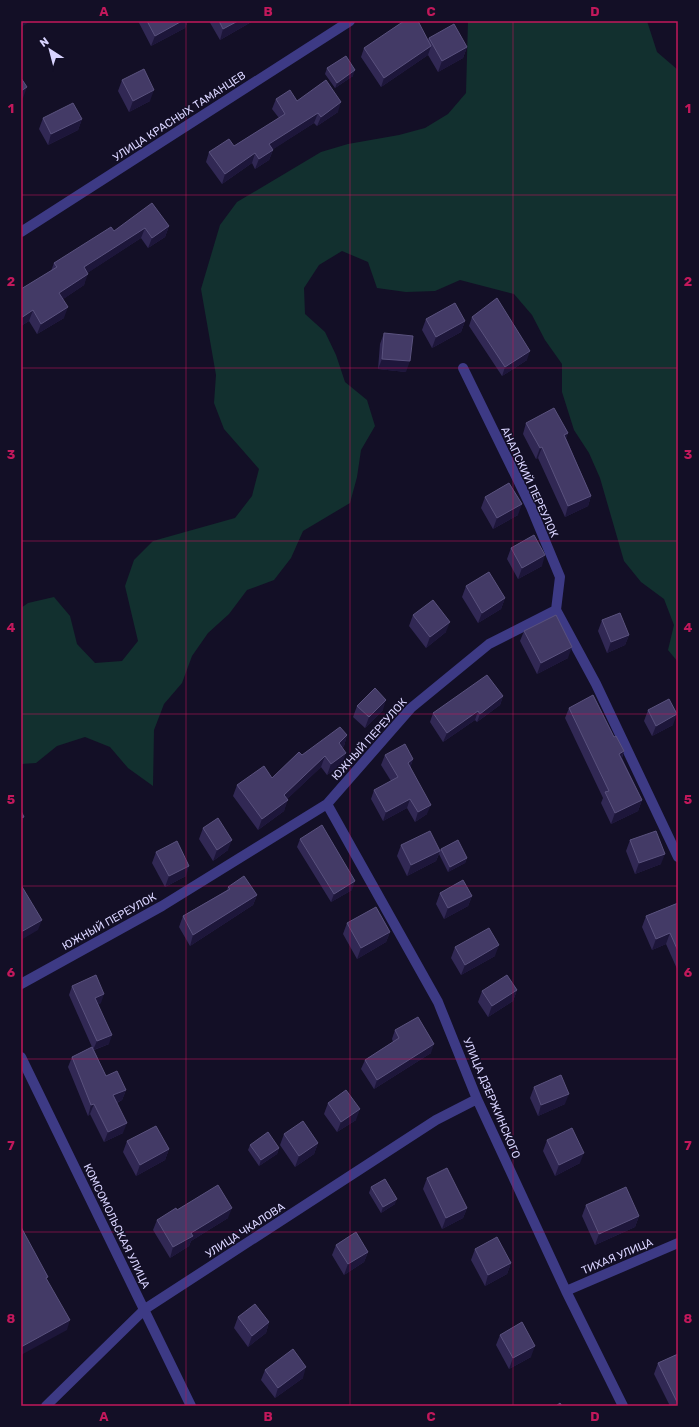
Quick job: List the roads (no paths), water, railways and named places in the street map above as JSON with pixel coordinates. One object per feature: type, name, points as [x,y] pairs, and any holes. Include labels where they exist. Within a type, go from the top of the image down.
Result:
[{"type":"street","name":"УЛИЦА КРАСНЫХ ТАМАНЦЕВ","points":[[21,232],[350,21]]},
{"type":"street","name":"АНАПСКИЙ ПЕРЕУЛОК","points":[[462,368],[531,507],[560,576],[556,610]]},
{"type":"street","name":"ЮЖНЫЙ ПЕРЕУЛОК","points":[[21,984],[162,906],[327,804],[411,708],[489,644],[556,610]]},
{"type":"street","points":[[556,610],[596,684],[678,857]]},
{"type":"street","name":"УЛИЦА ДЗЕРЖИНСКОГО","points":[[327,804],[438,1002],[477,1099],[566,1291],[624,1406]]},
{"type":"street","name":"КОМСОМОЛЬСКАЯ УЛИЦА","points":[[21,1057],[191,1406]]},
{"type":"street","name":"УЛИЦА ЧКАЛОВА","points":[[46,1406],[145,1309],[436,1120],[477,1099]]},
{"type":"street","name":"ТИХАЯ УЛИЦА","points":[[566,1291],[678,1243]]}]
